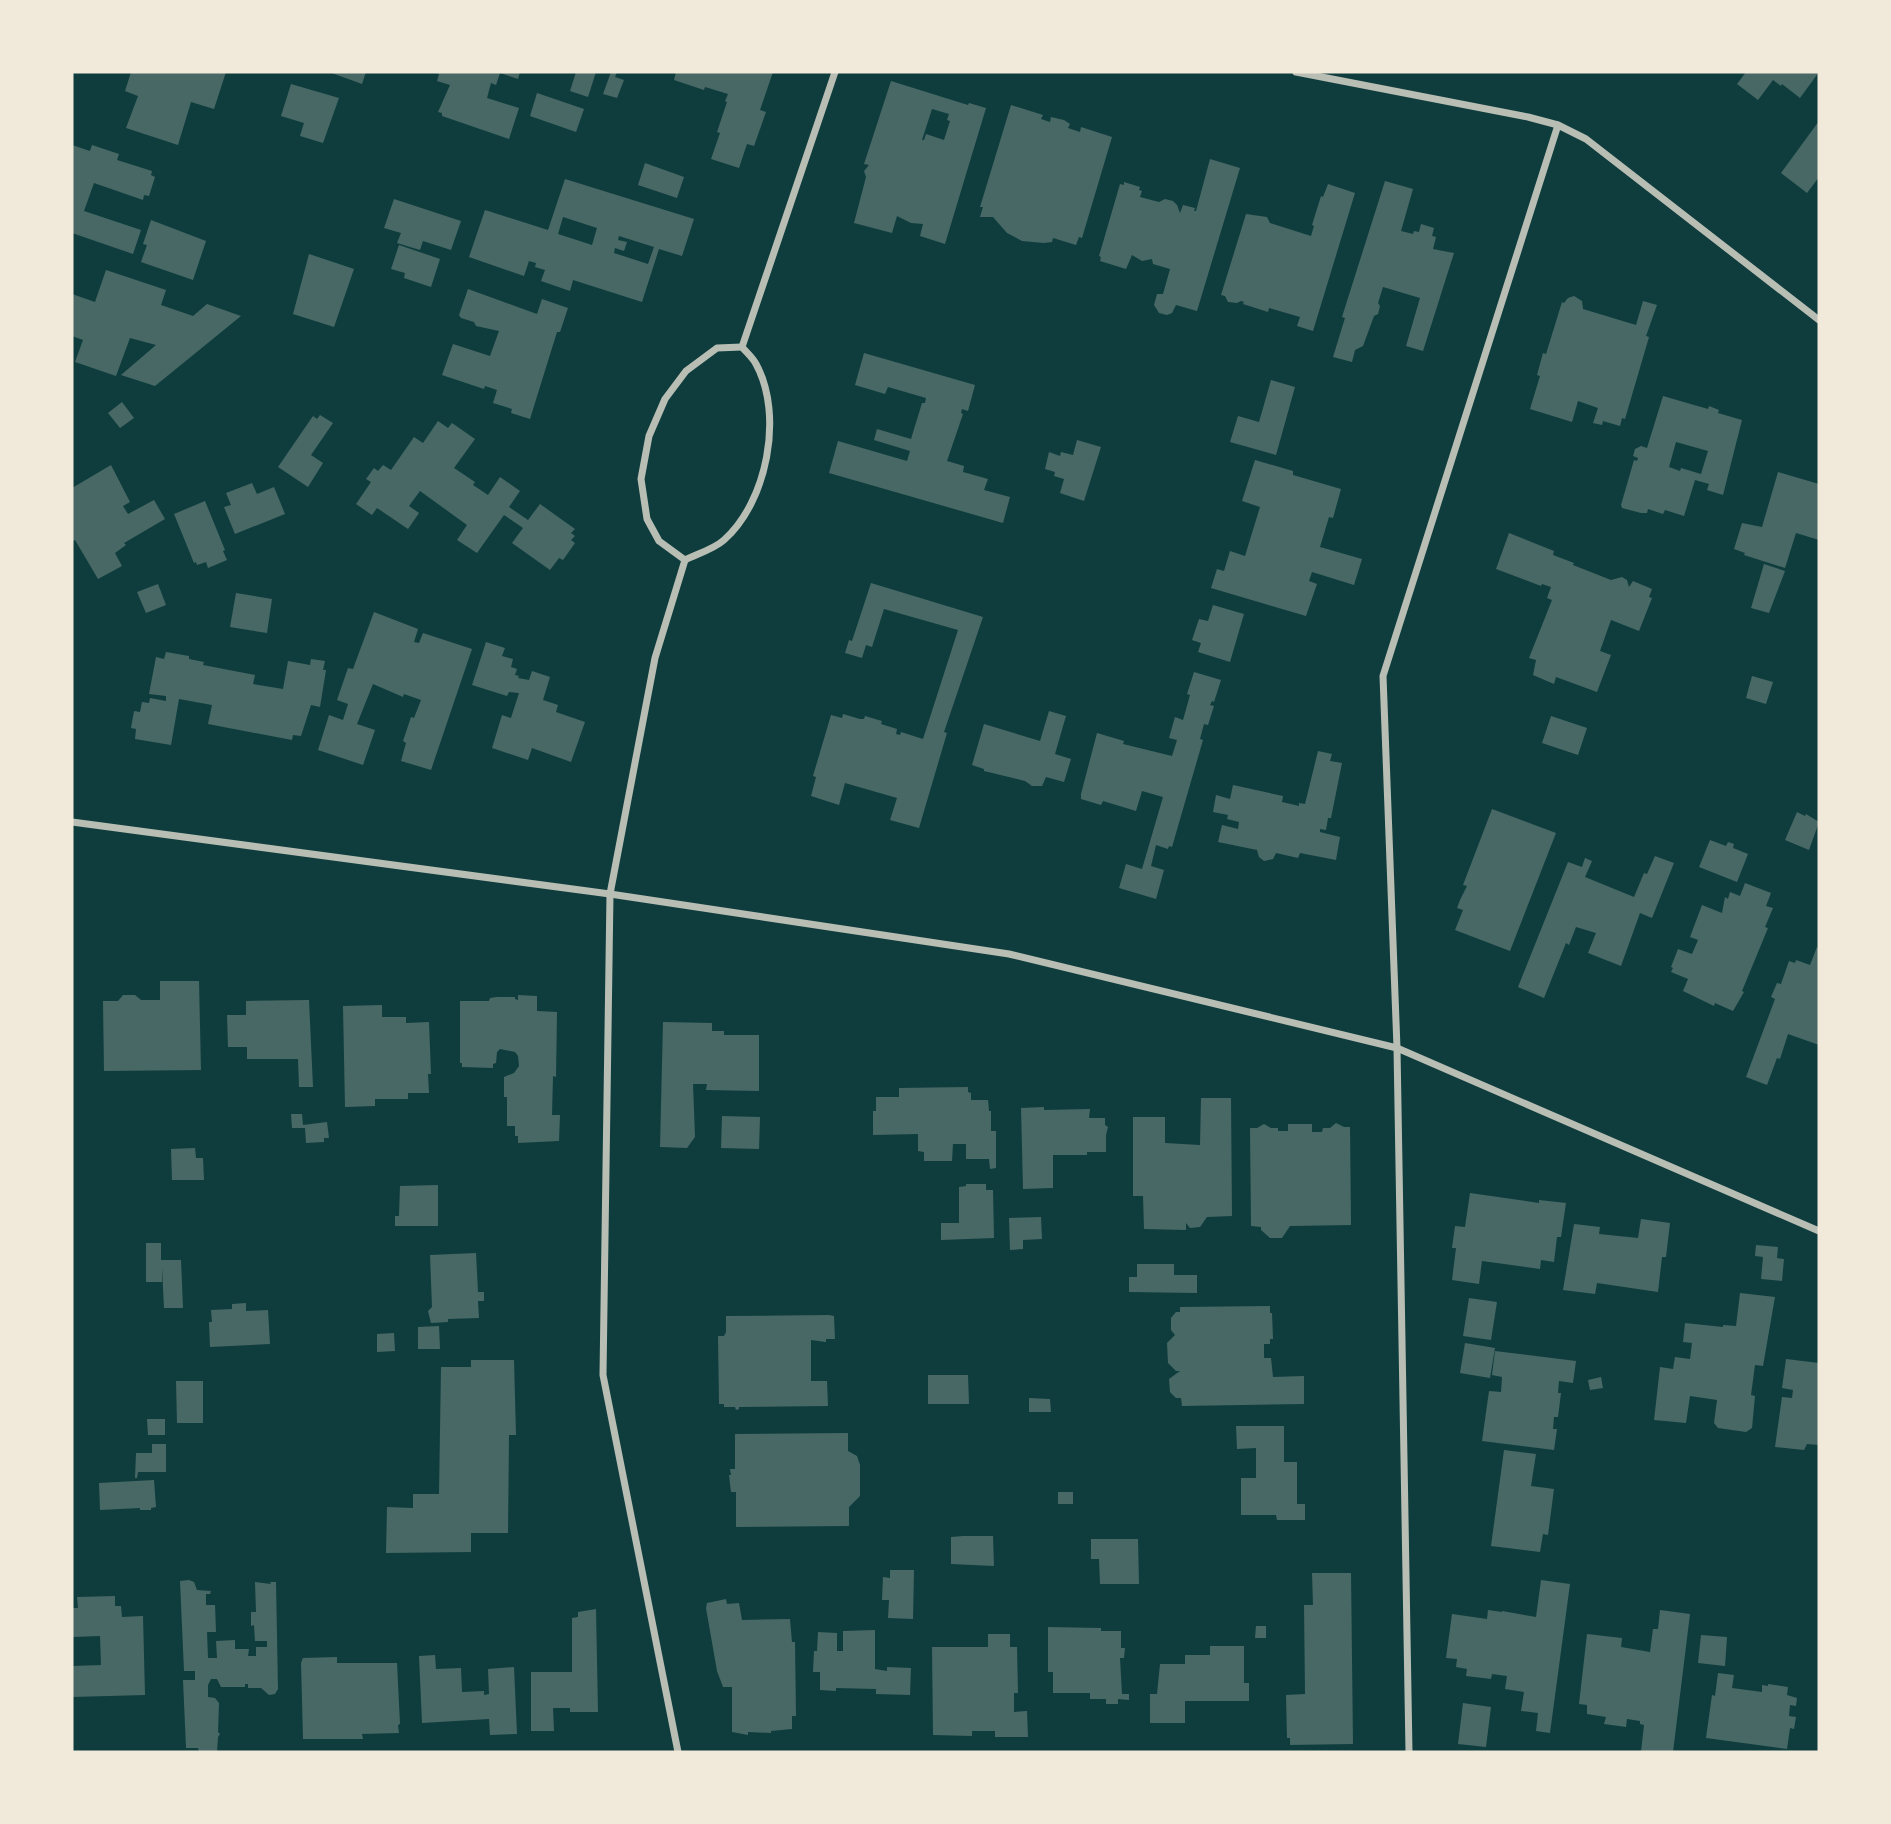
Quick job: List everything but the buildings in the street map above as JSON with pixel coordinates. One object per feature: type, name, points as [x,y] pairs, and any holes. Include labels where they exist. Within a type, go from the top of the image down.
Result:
[{"type":"street","points":[[742,348],[835,72]]},
{"type":"street","points":[[1296,72],[1558,125],[1586,139],[1819,320]]},
{"type":"street","points":[[1409,1752],[1397,1048],[1384,676],[1558,125]]},
{"type":"street","points":[[678,1752],[603,1375],[610,894],[655,658],[685,560],[723,541],[746,514],[760,486],[770,419],[756,364],[742,348],[717,348],[686,371],[666,399],[649,436],[641,479],[647,519],[659,541],[685,560]]},
{"type":"street","points":[[72,822],[610,894],[1009,954],[1397,1048],[1819,1231]]}]
